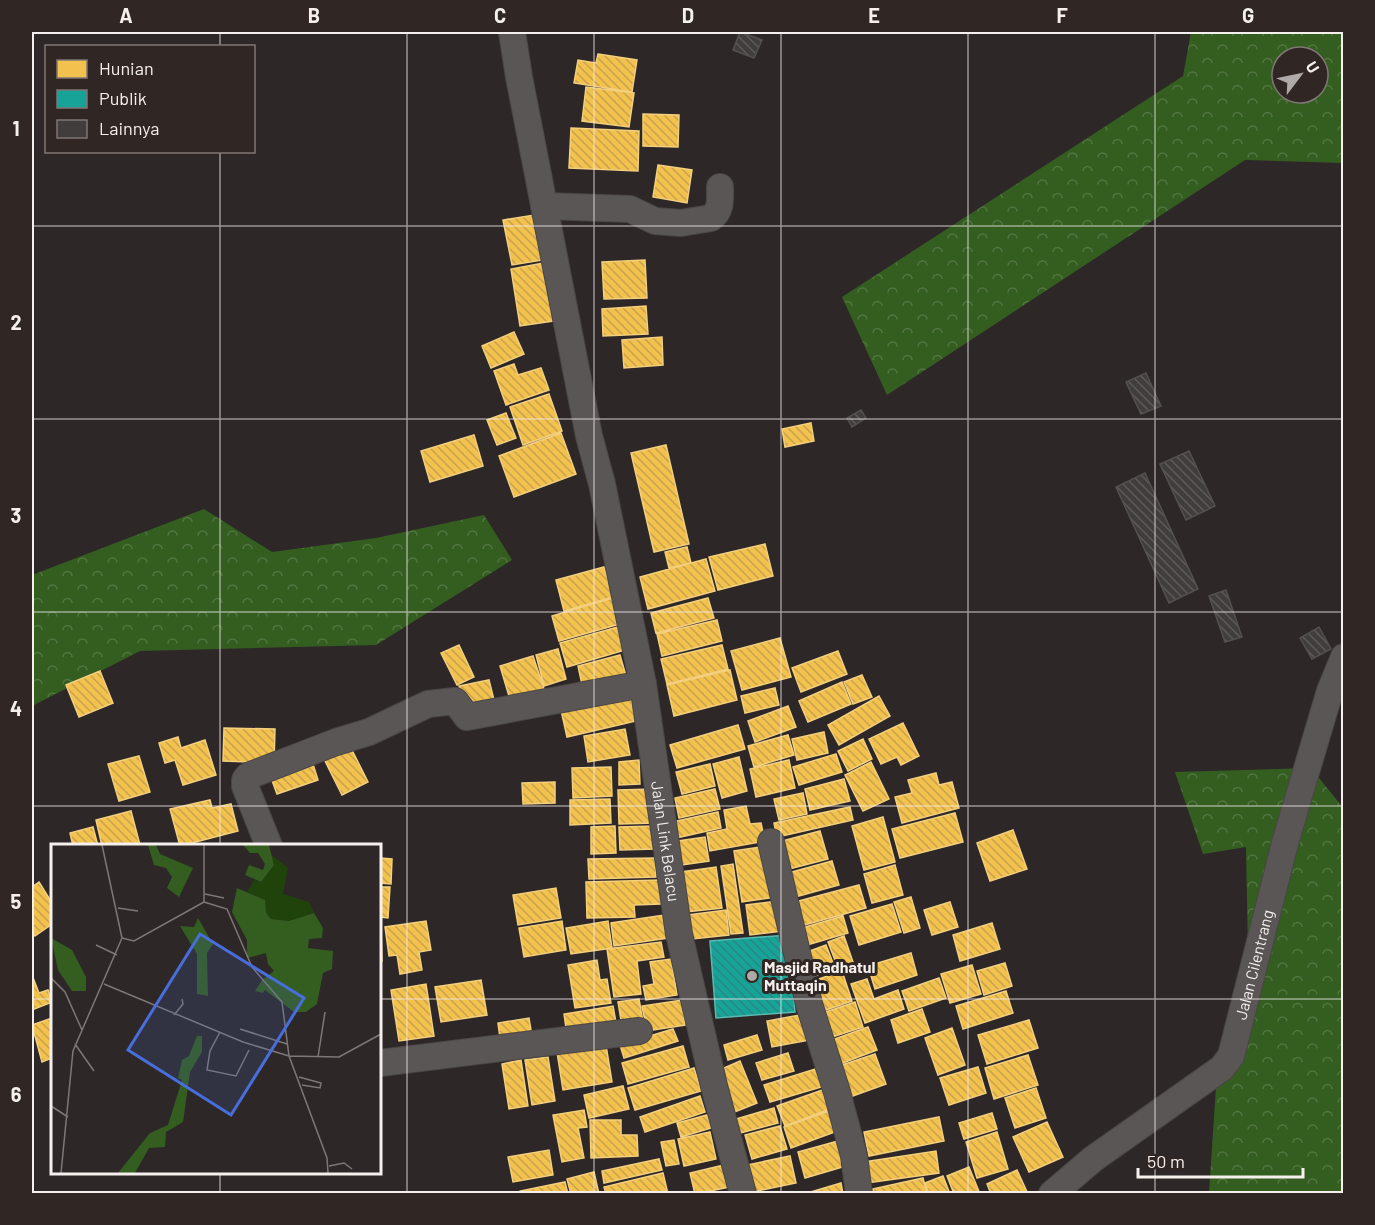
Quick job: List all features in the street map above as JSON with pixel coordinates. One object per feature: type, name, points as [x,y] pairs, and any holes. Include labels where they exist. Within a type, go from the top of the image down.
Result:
[{"type":"street","name":"Jalan Link Belacu","points":[[512,32],[589,436],[602,484],[643,684],[679,934],[714,1086],[743,1194]]},
{"type":"street","points":[[544,206],[630,209],[655,221],[681,223],[715,216],[720,206],[720,187]]},
{"type":"street","name":"Jalan Cilentrang","points":[[1052,1194],[1093,1159],[1222,1068],[1231,1056],[1285,843],[1330,691],[1344,657]]},
{"type":"street","points":[[268,844],[245,786],[248,776],[336,742],[369,732],[428,705],[455,701],[467,717],[643,684]]},
{"type":"street","points":[[771,842],[809,1004],[837,1092],[854,1156],[859,1194]]},
{"type":"street","points":[[381,1063],[639,1031]]},
{"type":"green space","points":[[1191,32],[1343,32],[1343,163],[1245,160],[887,395],[842,297],[1183,76]]},
{"type":"green space","points":[[204,509],[272,552],[376,538],[484,515],[512,560],[376,645],[140,651],[32,706],[32,575]]},
{"type":"green space","points":[[1311,768],[1343,805],[1343,1193],[1209,1193],[1217,1072],[1248,952],[1246,847],[1203,854],[1175,772]]},
{"type":"building: Hunian","points":[[598,54],[637,60],[632,92],[574,83],[578,60],[596,63]]},
{"type":"building: Hunian","points":[[586,87],[634,93],[629,127],[582,121]]},
{"type":"building: Hunian","points":[[643,114],[679,115],[678,147],[643,146]]},
{"type":"building: Hunian","points":[[571,128],[639,131],[638,171],[569,168]]},
{"type":"building: Hunian","points":[[658,165],[692,170],[687,203],[653,197]]},
{"type":"building: Hunian","points":[[534,215],[543,260],[512,265],[503,220]]},
{"type":"building: Hunian","points":[[645,260],[647,298],[604,299],[602,262]]},
{"type":"building: Hunian","points":[[544,263],[553,321],[520,326],[511,269]]},
{"type":"building: Hunian","points":[[646,306],[648,334],[603,336],[602,309]]},
{"type":"building: Hunian","points":[[514,332],[524,354],[491,368],[482,346]]},
{"type":"building: Hunian","points":[[662,337],[663,365],[624,368],[622,340]]},
{"type":"building: Hunian","points":[[514,364],[518,375],[541,368],[549,390],[506,405],[494,371]]},
{"type":"building: Hunian","points":[[549,394],[562,431],[523,445],[510,407]]},
{"type":"building: Hunian","points":[[506,413],[516,438],[497,445],[487,420]]},
{"type":"building: Hunian","points":[[811,423],[814,441],[785,447],[782,429]]},
{"type":"building: Hunian","points":[[561,433],[576,474],[514,497],[499,456]]},
{"type":"building: Hunian","points":[[474,435],[483,466],[430,482],[421,451]]},
{"type":"building: Hunian","points":[[666,445],[689,544],[654,552],[631,453]]},
{"type":"building: Hunian","points":[[765,544],[773,576],[718,590],[709,557]]},
{"type":"building: Hunian","points":[[687,547],[691,563],[669,568],[665,552]]},
{"type":"building: Hunian","points":[[706,559],[715,591],[648,609],[640,577]]},
{"type":"building: Hunian","points":[[604,567],[613,597],[564,611],[556,580]]},
{"type":"building: Hunian","points":[[613,598],[620,624],[559,641],[552,616]]},
{"type":"building: Hunian","points":[[708,598],[714,618],[656,633],[651,613]]},
{"type":"building: Hunian","points":[[717,620],[722,641],[662,656],[657,634]]},
{"type":"building: Hunian","points":[[618,627],[625,650],[567,667],[560,643]]},
{"type":"building: Hunian","points":[[780,638],[791,677],[742,690],[731,651]]},
{"type":"building: Hunian","points":[[459,645],[474,677],[457,685],[441,653]]},
{"type":"building: Hunian","points":[[722,645],[728,669],[667,684],[661,659]]},
{"type":"building: Hunian","points":[[558,649],[566,679],[544,686],[536,655]]},
{"type":"building: Hunian","points":[[838,651],[847,674],[801,692],[792,668]]},
{"type":"building: Hunian","points":[[620,655],[628,683],[584,694],[578,666]]},
{"type":"building: Hunian","points":[[533,656],[546,695],[512,706],[500,666]]},
{"type":"building: Hunian","points":[[730,670],[737,700],[674,716],[667,685]]},
{"type":"building: Hunian","points":[[100,671],[113,703],[79,717],[66,685]]},
{"type":"building: Hunian","points":[[862,675],[872,697],[853,704],[844,682]]},
{"type":"building: Hunian","points":[[489,680],[496,708],[466,714],[459,686]]},
{"type":"building: Hunian","points":[[842,682],[851,704],[808,722],[799,701]]},
{"type":"building: Hunian","points":[[775,688],[779,705],[745,713],[741,696]]},
{"type":"building: Hunian","points":[[630,694],[636,721],[567,737],[561,710]]},
{"type":"building: Hunian","points":[[879,696],[890,716],[839,745],[828,725]]},
{"type":"building: Hunian","points":[[788,706],[796,727],[755,742],[748,721]]},
{"type":"building: Hunian","points":[[903,723],[919,756],[901,765],[897,757],[881,764],[869,739]]},
{"type":"building: Hunian","points":[[738,725],[745,749],[677,768],[670,745]]},
{"type":"building: Hunian","points":[[224,728],[275,729],[274,763],[223,761]]},
{"type":"building: Hunian","points":[[625,729],[630,755],[588,762],[584,736]]},
{"type":"building: Hunian","points":[[824,732],[828,753],[797,760],[792,739]]},
{"type":"building: Hunian","points":[[788,735],[794,755],[754,767],[748,746]]},
{"type":"building: Hunian","points":[[178,737],[181,748],[205,740],[216,775],[183,785],[175,760],[165,763],[159,743]]},
{"type":"building: Hunian","points":[[863,739],[872,759],[848,771],[838,751]]},
{"type":"building: Hunian","points":[[349,744],[368,782],[342,795],[323,757]]},
{"type":"building: Hunian","points":[[836,754],[842,772],[799,785],[793,767]]},
{"type":"building: Hunian","points":[[139,756],[150,792],[119,801],[108,764]]},
{"type":"building: Hunian","points":[[739,757],[747,791],[722,798],[713,764]]},
{"type":"building: Hunian","points":[[639,760],[640,784],[619,785],[619,762]]},
{"type":"building: Hunian","points":[[789,760],[795,788],[756,797],[750,769]]},
{"type":"building: Hunian","points":[[312,761],[318,780],[277,794],[270,775]]},
{"type":"building: Hunian","points":[[871,762],[889,799],[863,811],[845,775]]},
{"type":"building: Hunian","points":[[710,764],[715,786],[682,794],[676,772]]},
{"type":"building: Hunian","points":[[611,767],[612,796],[573,798],[572,768]]},
{"type":"building: Hunian","points":[[936,773],[939,785],[952,782],[959,808],[902,823],[895,797],[912,793],[908,780]]},
{"type":"building: Hunian","points":[[844,779],[850,801],[810,810],[805,789]]},
{"type":"building: Hunian","points":[[555,782],[555,803],[523,804],[522,783]]},
{"type":"building: Hunian","points":[[654,789],[655,823],[619,824],[618,790]]},
{"type":"building: Hunian","points":[[715,789],[720,809],[679,818],[675,798]]},
{"type":"building: Hunian","points":[[803,793],[807,814],[779,820],[774,799]]},
{"type":"building: Hunian","points":[[610,799],[611,823],[570,825],[570,800]]},
{"type":"building: Hunian","points":[[210,800],[212,808],[231,804],[238,831],[179,844],[170,809]]},
{"type":"building: Hunian","points":[[746,806],[750,824],[761,823],[765,841],[710,851],[707,833],[727,829],[724,810]]},
{"type":"building: Hunian","points":[[850,807],[853,820],[777,837],[774,823]]},
{"type":"building: Hunian","points":[[131,811],[140,844],[102,844],[96,820]]},
{"type":"building: Hunian","points":[[718,812],[721,828],[676,838],[672,822]]},
{"type":"building: Hunian","points":[[955,813],[963,842],[900,858],[892,829]]},
{"type":"building: Hunian","points":[[883,817],[895,862],[864,870],[852,826]]},
{"type":"building: Hunian","points":[[615,826],[616,853],[591,854],[591,827]]},
{"type":"building: Hunian","points":[[655,826],[656,849],[620,850],[619,827]]},
{"type":"building: Hunian","points":[[93,827],[97,844],[73,844],[70,833]]},
{"type":"building: Hunian","points":[[1013,830],[1027,869],[990,881],[977,843]]},
{"type":"building: Hunian","points":[[820,831],[828,859],[789,869],[782,841]]},
{"type":"building: Hunian","points":[[705,837],[709,861],[682,865],[678,841]]},
{"type":"building: Hunian","points":[[768,846],[776,897],[742,902],[734,851]]},
{"type":"building: Hunian","points":[[381,858],[392,859],[391,884],[381,883]]},
{"type":"building: Hunian","points":[[655,858],[656,877],[589,879],[588,859]]},
{"type":"building: Hunian","points":[[832,861],[839,885],[795,897],[788,873]]},
{"type":"building: Hunian","points":[[733,864],[743,933],[731,934],[721,866]]},
{"type":"building: Hunian","points":[[895,865],[903,895],[872,903],[864,874]]},
{"type":"building: Hunian","points":[[716,867],[722,908],[686,912],[681,872]]},
{"type":"building: Hunian","points":[[660,880],[661,904],[634,905],[635,917],[587,918],[586,882]]},
{"type":"building: Hunian","points":[[39,882],[51,901],[51,925],[35,936],[32,931],[32,887]]},
{"type":"building: Hunian","points":[[859,885],[866,908],[797,927],[791,903]]},
{"type":"building: Hunian","points":[[381,887],[390,887],[388,918],[381,917]]},
{"type":"building: Hunian","points":[[556,888],[561,918],[518,925],[513,895]]},
{"type":"building: Hunian","points":[[911,897],[920,928],[904,933],[894,902]]},
{"type":"building: Hunian","points":[[778,901],[782,931],[750,935],[746,905]]},
{"type":"building: Hunian","points":[[950,902],[958,927],[932,935],[924,910]]},
{"type":"building: Hunian","points":[[892,904],[901,932],[859,945],[850,916]]},
{"type":"building: Hunian","points":[[726,910],[729,935],[692,939],[688,915]]},
{"type":"building: Hunian","points":[[664,915],[668,938],[614,946],[611,923]]},
{"type":"building: Hunian","points":[[843,916],[848,933],[800,947],[795,930]]},
{"type":"building: Hunian","points":[[426,921],[431,950],[419,952],[422,970],[400,974],[397,955],[389,956],[385,927]]},
{"type":"building: Hunian","points":[[562,921],[566,950],[524,957],[519,928]]},
{"type":"building: Hunian","points":[[608,921],[612,948],[571,954],[566,928]]},
{"type":"building: Hunian","points":[[992,923],[1000,949],[960,961],[953,935]]},
{"type":"building: Hunian","points":[[844,936],[853,962],[838,968],[828,942]]},
{"type":"building: Hunian","points":[[661,942],[664,957],[637,961],[641,994],[614,997],[607,949]]},
{"type":"building: Hunian","points":[[826,945],[835,968],[808,979],[799,955]]},
{"type":"building: Hunian","points":[[911,953],[917,975],[875,989],[868,966]]},
{"type":"building: Hunian","points":[[671,959],[677,995],[646,1000],[643,986],[654,984],[650,962]]},
{"type":"building: Hunian","points":[[597,960],[600,980],[607,979],[611,1003],[575,1008],[568,965]]},
{"type":"building: Hunian","points":[[1005,963],[1012,986],[984,995],[977,971]]},
{"type":"building: Hunian","points":[[972,965],[981,994],[950,1003],[941,974]]},
{"type":"building: Hunian","points":[[842,971],[852,1001],[823,1011],[813,981]]},
{"type":"building: Hunian","points":[[32,975],[39,993],[48,990],[51,1002],[32,1010]]},
{"type":"building: Hunian","points":[[939,978],[946,998],[909,1011],[902,991]]},
{"type":"building: Hunian","points":[[867,979],[874,999],[898,990],[904,1009],[865,1023],[851,984]]},
{"type":"building: Hunian","points":[[481,980],[487,1015],[441,1022],[435,987]]},
{"type":"building: Hunian","points":[[426,984],[434,1036],[399,1041],[391,990]]},
{"type":"building: Hunian","points":[[1006,991],[1013,1013],[963,1029],[956,1006]]},
{"type":"building: Hunian","points":[[639,999],[643,1022],[622,1026],[618,1002]]},
{"type":"building: Hunian","points":[[682,1000],[685,1025],[647,1031],[642,1006]]},
{"type":"building: Hunian","points":[[855,1002],[863,1027],[829,1038],[820,1014]]},
{"type":"building: Hunian","points":[[613,1006],[617,1028],[567,1035],[564,1014]]},
{"type":"building: Hunian","points":[[922,1009],[930,1032],[898,1043],[891,1020]]},
{"type":"building: Hunian","points":[[805,1014],[810,1040],[772,1047],[767,1021]]},
{"type":"building: Hunian","points":[[51,1018],[51,1058],[42,1062],[32,1025]]},
{"type":"building: Hunian","points":[[529,1018],[533,1042],[501,1046],[498,1023]]},
{"type":"building: Hunian","points":[[1029,1020],[1038,1048],[987,1064],[978,1035]]},
{"type":"building: Hunian","points":[[868,1027],[877,1050],[840,1064],[832,1040]]},
{"type":"building: Hunian","points":[[952,1028],[965,1065],[938,1075],[925,1038]]},
{"type":"building: Hunian","points":[[673,1029],[678,1041],[624,1058],[620,1045]]},
{"type":"building: Hunian","points":[[757,1035],[762,1050],[728,1060],[724,1045]]},
{"type":"building: Hunian","points":[[605,1039],[612,1082],[563,1090],[556,1046]]},
{"type":"building: Hunian","points":[[683,1046],[689,1067],[628,1084],[622,1063]]},
{"type":"building: Hunian","points":[[788,1053],[794,1071],[762,1080],[756,1063]]},
{"type":"building: Hunian","points":[[875,1054],[886,1084],[850,1097],[839,1066]]},
{"type":"building: Hunian","points":[[1028,1055],[1038,1085],[994,1099],[985,1068]]},
{"type":"building: Hunian","points":[[548,1057],[555,1101],[532,1105],[525,1060]]},
{"type":"building: Hunian","points":[[521,1060],[528,1106],[509,1109],[502,1064]]},
{"type":"building: Hunian","points":[[740,1061],[757,1103],[732,1113],[715,1072]]},
{"type":"building: Hunian","points":[[822,1067],[828,1085],[770,1102],[764,1085]]},
{"type":"building: Hunian","points":[[978,1067],[986,1093],[949,1105],[940,1078]]},
{"type":"building: Hunian","points":[[694,1068],[701,1091],[635,1110],[628,1088]]},
{"type":"building: Hunian","points":[[623,1086],[629,1109],[589,1118],[584,1095]]},
{"type":"building: Hunian","points":[[828,1088],[835,1107],[785,1126],[777,1106]]},
{"type":"building: Hunian","points":[[1036,1088],[1046,1118],[1015,1128],[1005,1098]]},
{"type":"building: Hunian","points":[[700,1096],[705,1112],[645,1132],[640,1117]]},
{"type":"building: Hunian","points":[[774,1108],[778,1123],[740,1133],[736,1119]]},
{"type":"building: Hunian","points":[[584,1110],[587,1127],[578,1128],[584,1158],[562,1162],[553,1115]]},
{"type":"building: Hunian","points":[[832,1110],[840,1130],[791,1148],[784,1127]]},
{"type":"building: Hunian","points":[[992,1113],[997,1129],[964,1139],[959,1123]]},
{"type":"building: Hunian","points":[[707,1115],[711,1128],[681,1137],[677,1123]]},
{"type":"building: Hunian","points":[[939,1117],[944,1141],[869,1156],[864,1132]]},
{"type":"building: Hunian","points":[[590,1120],[621,1120],[621,1135],[637,1135],[638,1156],[591,1158]]},
{"type":"building: Hunian","points":[[1047,1122],[1063,1157],[1029,1172],[1013,1137]]},
{"type":"building: Hunian","points":[[780,1126],[787,1149],[752,1159],[745,1135]]},
{"type":"building: Hunian","points":[[710,1132],[716,1159],[684,1166],[678,1139]]},
{"type":"building: Hunian","points":[[997,1132],[1008,1169],[977,1178],[966,1142]]},
{"type":"building: Hunian","points":[[674,1140],[679,1164],[666,1166],[661,1142]]},
{"type":"building: Hunian","points":[[838,1141],[846,1166],[805,1178],[798,1152]]},
{"type":"building: Hunian","points":[[549,1150],[553,1175],[513,1182],[508,1157]]},
{"type":"building: Hunian","points":[[936,1151],[939,1173],[867,1183],[864,1162]]},
{"type":"building: Hunian","points":[[790,1156],[796,1183],[752,1192],[747,1165]]},
{"type":"building: Hunian","points":[[659,1159],[662,1170],[604,1183],[602,1171]]},
{"type":"building: Hunian","points":[[724,1165],[730,1187],[695,1194],[690,1173]]},
{"type":"building: Hunian","points":[[969,1167],[980,1194],[954,1194],[947,1176]]},
{"type":"building: Hunian","points":[[1017,1170],[1028,1194],[991,1194],[987,1184]]},
{"type":"building: Hunian","points":[[594,1172],[599,1194],[571,1194],[567,1179]]},
{"type":"building: Hunian","points":[[663,1173],[668,1194],[606,1194],[604,1187]]},
{"type":"building: Hunian","points":[[943,1176],[950,1194],[929,1194],[925,1183]]},
{"type":"building: Hunian","points":[[923,1178],[927,1194],[869,1194],[868,1190]]},
{"type":"building: Hunian","points":[[565,1182],[568,1194],[520,1194],[520,1191]]},
{"type":"building: Hunian","points":[[841,1183],[843,1194],[807,1194],[807,1193]]},
{"type":"building: Publik","name":"Masjid Radhatul Muttaqin","points":[[788,935],[795,1012],[716,1018],[710,941]]},
{"type":"building: Lainnya","points":[[740,32],[762,40],[754,58],[733,50]]},
{"type":"building: Lainnya","points":[[1146,373],[1161,406],[1141,414],[1126,382]]},
{"type":"building: Lainnya","points":[[861,410],[866,418],[852,427],[847,418]]},
{"type":"building: Lainnya","points":[[1189,451],[1215,506],[1186,520],[1160,464]]},
{"type":"building: Lainnya","points":[[1145,473],[1198,589],[1169,603],[1116,487]]},
{"type":"building: Lainnya","points":[[1226,590],[1242,637],[1225,642],[1209,596]]},
{"type":"building: Lainnya","points":[[1319,627],[1331,649],[1312,659],[1300,638]]},
{"type":"place","name":"Masjid Radhatul Muttaqin","points":[[752,976]]}]
